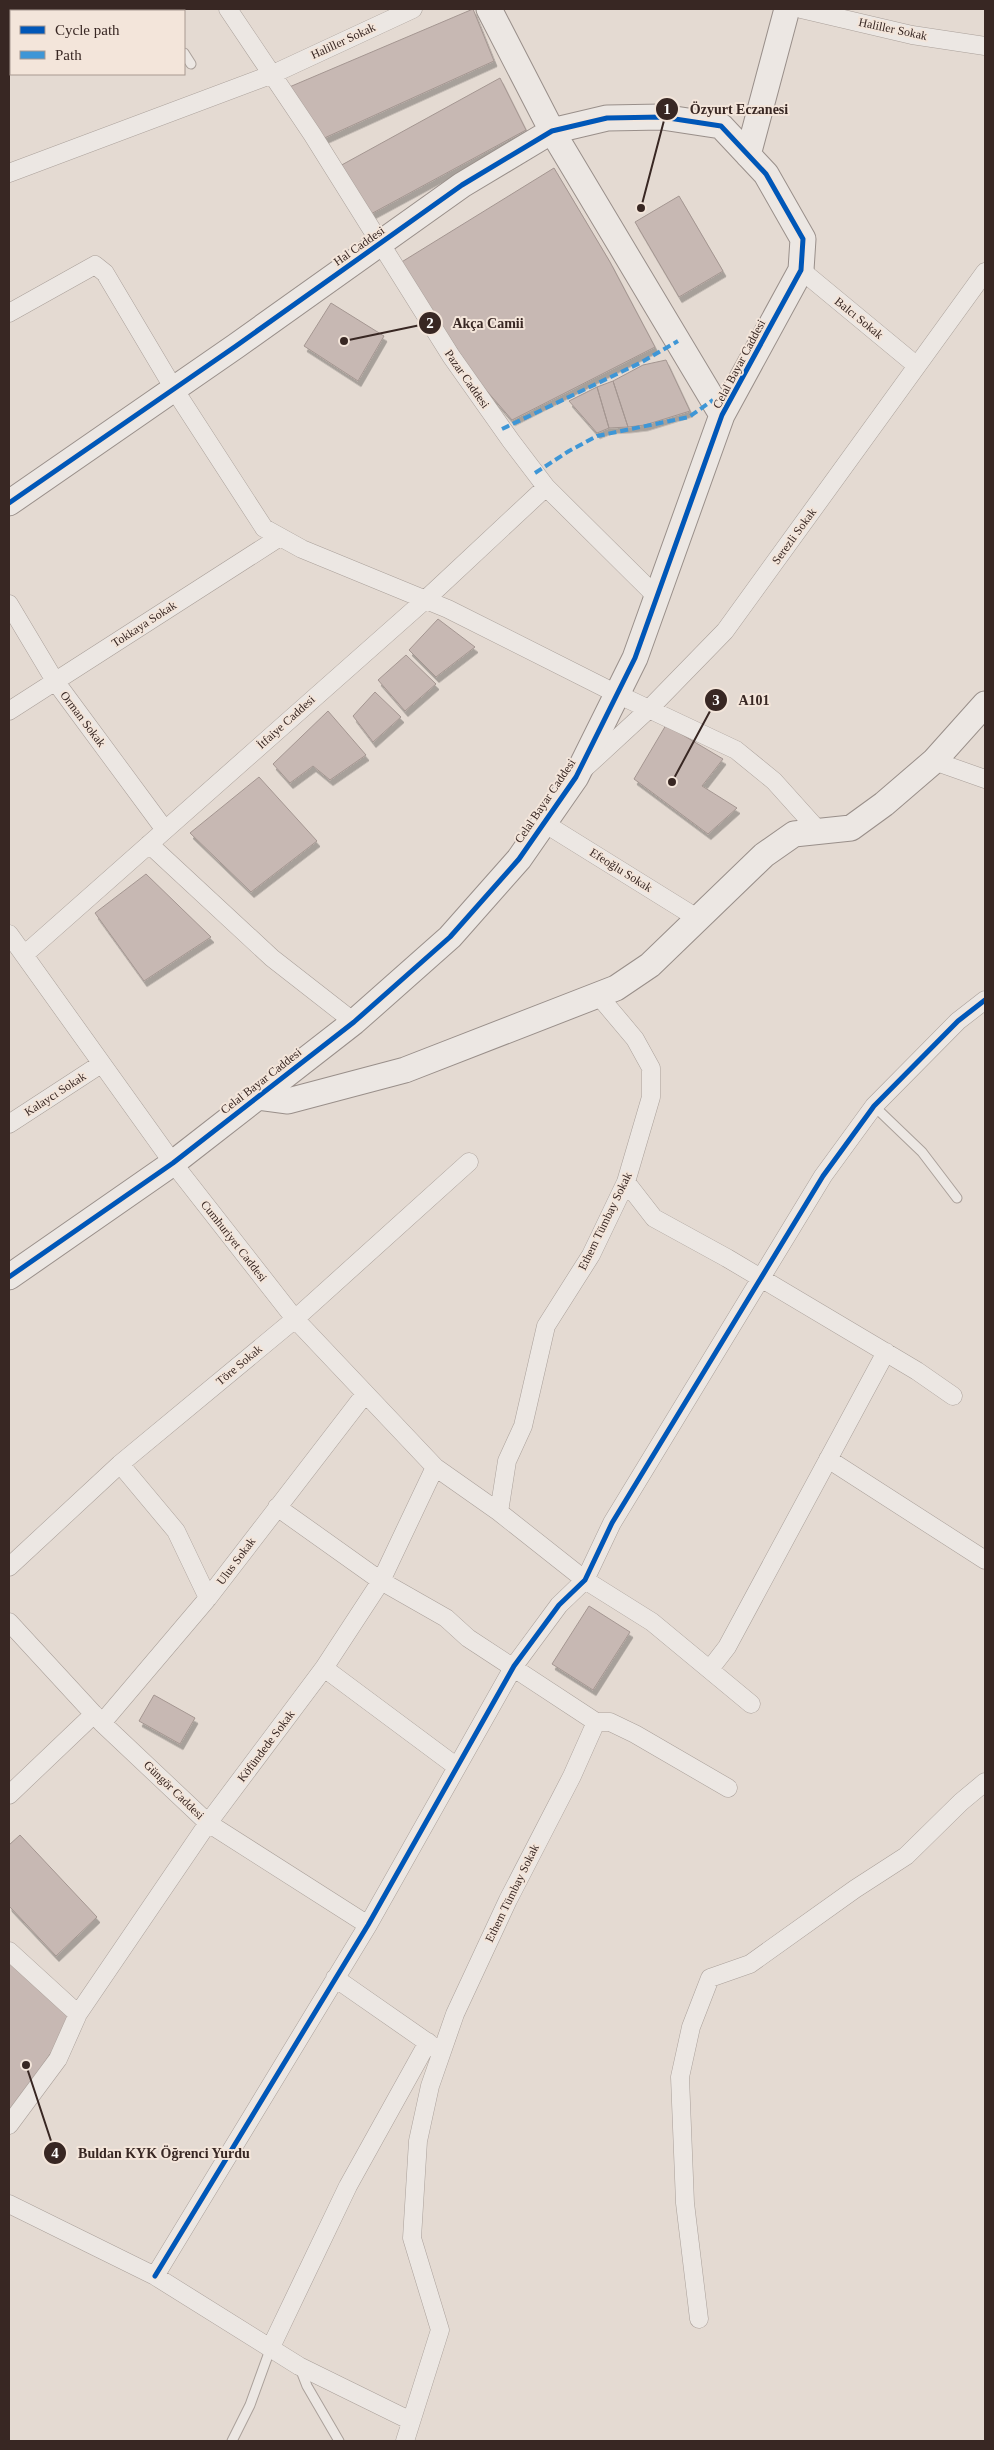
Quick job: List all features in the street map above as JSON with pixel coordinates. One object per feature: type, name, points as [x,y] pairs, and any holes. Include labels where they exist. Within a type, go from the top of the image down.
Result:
[{"type":"street","name":"Pazar Caddesi","points":[[228,9],[273,74],[382,242],[451,356],[546,487],[657,598]]},
{"type":"street","name":"Haliller Sokak","points":[[9,172],[273,74],[413,9]]},
{"type":"street","points":[[489,9],[552,131],[722,416]]},
{"type":"street","points":[[748,155],[787,9]]},
{"type":"street","name":"Haliller Sokak","points":[[800,9],[912,34],[985,46]]},
{"type":"street","name":"Hal Caddesi","points":[[9,503],[462,185],[552,131],[607,118],[662,117],[721,126],[748,155]]},
{"type":"street","name":"Celal Bayar Caddesi","points":[[9,1277],[173,1163],[354,1022],[450,937],[518,859],[576,777],[635,658],[722,416],[801,270],[803,239],[766,174],[748,155]]},
{"type":"street","points":[[9,313],[95,265],[104,273],[174,389],[264,528],[302,549],[448,609],[617,694],[736,750],[774,781],[818,830]]},
{"type":"street","name":"Balcı Sokak","points":[[801,270],[917,366]]},
{"type":"street","name":"Serezli Sokak","points":[[576,777],[649,709],[725,632],[985,272]]},
{"type":"street","name":"İtfaiye Caddesi","points":[[24,955],[424,600],[546,487]]},
{"type":"street","name":"Tokkaya Sokak","points":[[9,711],[280,536]]},
{"type":"street","name":"Orman Sokak","points":[[9,604],[55,681],[165,830]]},
{"type":"street","points":[[258,1097],[288,1101],[405,1070],[616,988],[650,965],[764,855],[794,834],[851,828],[884,804],[934,761],[985,704]]},
{"type":"street","points":[[934,761],[985,779]]},
{"type":"street","name":"Efeoğlu Sokak","points":[[544,823],[697,918]]},
{"type":"street","points":[[149,844],[272,958],[354,1022]]},
{"type":"street","name":"Cumhuriyet Caddesi","points":[[9,934],[173,1163],[295,1319],[435,1468],[499,1512],[585,1580],[652,1622],[751,1704]]},
{"type":"street","name":"Ethem Tümbay Sokak","points":[[499,1512],[507,1461],[523,1426],[546,1326],[591,1255],[626,1182],[651,1097],[651,1068],[635,1038],[598,995]]},
{"type":"street","points":[[155,2276],[368,1925],[514,1666],[559,1605],[585,1580],[612,1523],[823,1176],[874,1106],[958,1021],[985,1000]]},
{"type":"street","name":"Kalaycı Sokak","points":[[9,1124],[101,1064]]},
{"type":"street","name":"Töre Sokak","points":[[9,1567],[120,1464],[295,1319],[469,1162]]},
{"type":"street","points":[[626,1182],[654,1218],[761,1278],[886,1352],[953,1396]]},
{"type":"street","points":[[710,1669],[727,1647],[886,1352]]},
{"type":"street","name":"Ulus Sokak","points":[[9,1795],[98,1718],[208,1598],[365,1394]]},
{"type":"street","points":[[828,1459],[985,1560]]},
{"type":"street","points":[[120,1464],[176,1532],[208,1598]]},
{"type":"street","name":"Köfündede Sokak","points":[[9,2125],[58,2059],[78,2014],[208,1823],[324,1668],[380,1581],[435,1468]]},
{"type":"street","points":[[277,1507],[380,1581],[446,1618],[468,1638],[514,1666],[596,1722],[610,1722],[635,1734],[728,1788]]},
{"type":"street","name":"Güngör Caddesi","points":[[9,1622],[98,1718],[208,1823],[368,1925]]},
{"type":"street","points":[[324,1668],[457,1767]]},
{"type":"street","name":"Ethem Tümbay Sokak","points":[[405,2441],[440,2330],[412,2238],[418,2141],[430,2086],[435,2047],[455,2014],[504,1908],[572,1776],[596,1722]]},
{"type":"street","points":[[699,2318],[685,2203],[680,2077],[691,2027],[710,1978],[750,1964],[847,1895],[906,1856],[961,1802],[985,1782]]},
{"type":"street","points":[[9,1951],[78,2014]]},
{"type":"street","points":[[271,2347],[348,2186],[435,2047],[335,1978]]},
{"type":"street","points":[[9,2204],[155,2276],[299,2366],[411,2421]]},
{"type":"lane","points":[[185,54],[191,64]]},
{"type":"lane","points":[[874,1106],[922,1152],[957,1198]]},
{"type":"lane","points":[[232,2441],[250,2406],[271,2347]]},
{"type":"lane","points":[[299,2366],[307,2386],[338,2441]]},
{"type":"building","points":[[473,9],[494,61],[320,140],[287,88]]},
{"type":"building","points":[[500,78],[526,130],[369,215],[338,167]]},
{"type":"building","points":[[554,168],[610,262],[655,347],[512,420],[479,382],[400,263]]},
{"type":"building","points":[[679,196],[723,271],[679,297],[635,222]]},
{"type":"building","points":[[331,303],[384,336],[358,381],[304,346]]},
{"type":"building","points":[[666,360],[690,411],[645,425],[628,427],[613,381],[643,365]]},
{"type":"building","points":[[613,381],[628,427],[609,428],[597,387]]},
{"type":"building","points":[[597,387],[609,428],[597,433],[569,401]]},
{"type":"building","points":[[438,619],[475,647],[436,677],[409,650]]},
{"type":"building","points":[[406,655],[436,684],[405,711],[378,680]]},
{"type":"building","points":[[375,692],[401,717],[373,742],[353,716]]},
{"type":"building","points":[[328,711],[366,755],[330,780],[313,766],[290,783],[273,764]]},
{"type":"building","points":[[666,725],[723,759],[702,786],[737,808],[708,834],[634,779]]},
{"type":"building","points":[[259,777],[317,841],[251,892],[190,833]]},
{"type":"building","points":[[146,874],[211,937],[144,981],[95,913]]},
{"type":"building","points":[[589,1606],[630,1632],[593,1690],[552,1664]]},
{"type":"building","points":[[154,1695],[195,1718],[180,1744],[139,1721]]},
{"type":"building","points":[[20,1835],[97,1917],[56,1956],[9,1906],[9,1845]]},
{"type":"building","points":[[9,1956],[76,2015],[9,2116]]},
{"type":"marked path","points":[[502,429],[642,362],[678,341]]},
{"type":"marked path","points":[[535,473],[597,436],[689,417],[713,400]]},
{"type":"cycle path","points":[[9,503],[236,346],[462,185],[552,131],[607,118],[662,117],[721,126],[766,174],[803,239],[801,270],[722,415],[635,658],[576,777],[519,859],[450,937],[354,1022],[173,1163],[9,1277]]},
{"type":"cycle path","points":[[155,2276],[368,1925],[514,1666],[559,1605],[585,1580],[612,1523],[823,1176],[874,1106],[958,1021],[985,1000]]},
{"type":"place","name":"Özyurt Eczanesi","points":[[641,208]]},
{"type":"place","name":"Akça Camii","points":[[344,341]]},
{"type":"place","name":"A101","points":[[672,782]]},
{"type":"place","name":"Buldan KYK Öğrenci Yurdu","points":[[26,2065]]}]
